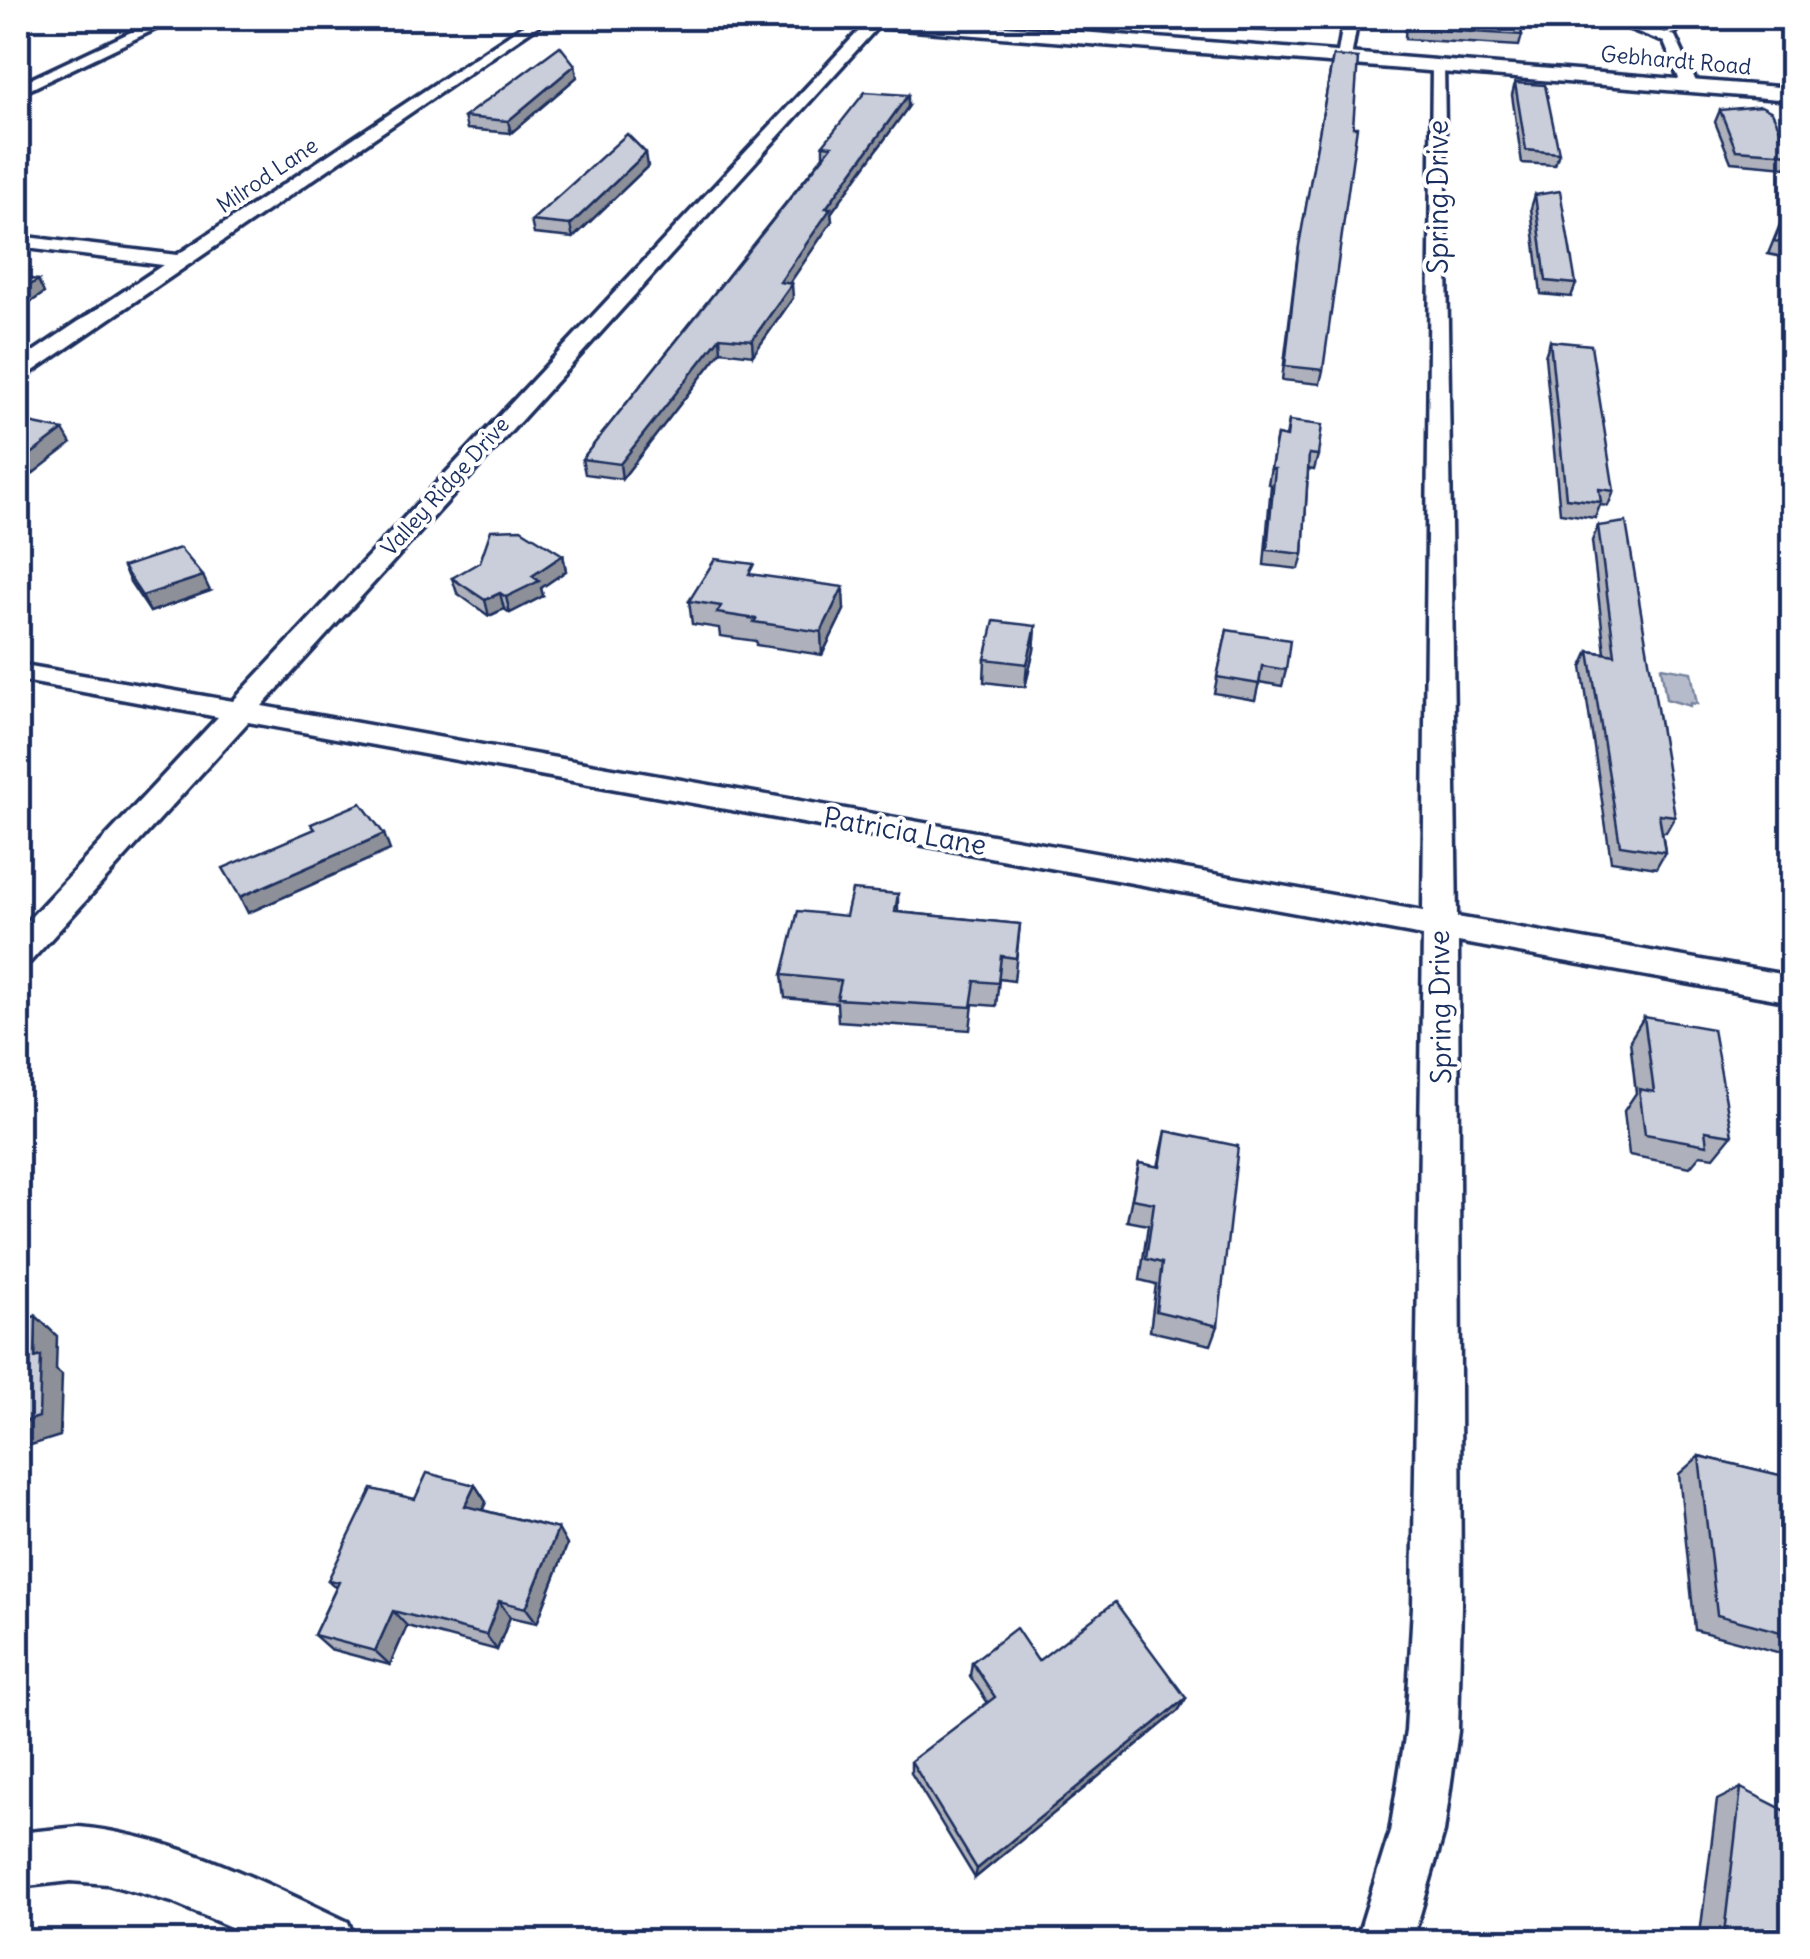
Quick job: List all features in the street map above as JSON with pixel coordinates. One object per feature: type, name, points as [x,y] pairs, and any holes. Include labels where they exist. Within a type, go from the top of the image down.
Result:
[{"type":"street","points":[[18,92],[171,18]]},
{"type":"street","name":"Milrod Lane","points":[[18,371],[542,18]]},
{"type":"street","name":"Gebhardt Road","points":[[838,18],[1058,26],[1344,58],[1792,94]]},
{"type":"street","points":[[1344,58],[1351,18]]},
{"type":"street","points":[[1607,18],[1670,39],[1690,86]]},
{"type":"street","name":"Valley Ridge Drive","points":[[18,953],[876,20]]},
{"type":"street","name":"Spring Drive","points":[[1384,1942],[1418,1832],[1432,1731],[1437,1606],[1442,1108],[1439,66]]},
{"type":"street","points":[[18,241],[178,260]]},
{"type":"street","name":"Patricia Lane","points":[[18,672],[1792,989]]},
{"type":"street","points":[[18,1860],[82,1854],[142,1867],[248,1902],[328,1942]]},
{"type":"lane","points":[[1662,35],[1674,32],[1686,18]]},
{"type":"water","points":[[1661,667],[1691,672],[1697,704],[1690,706],[1666,699]]},
{"type":"building","points":[[1237,18],[1280,18],[1279,21]]},
{"type":"building","points":[[1408,18],[1518,18],[1522,35],[1407,28]]},
{"type":"building","points":[[560,46],[575,65],[508,121],[464,117]]},
{"type":"building","points":[[1333,56],[1358,58],[1353,127],[1357,127],[1323,370],[1285,366],[1299,245]]},
{"type":"building","points":[[1515,83],[1545,85],[1559,153],[1526,150]]},
{"type":"building","points":[[865,92],[908,95],[826,208],[831,208],[780,282],[792,284],[752,340],[720,337],[620,464],[582,459],[832,146],[823,145]]},
{"type":"building","points":[[1761,106],[1772,112],[1792,154],[1736,150],[1720,110]]},
{"type":"building","points":[[627,134],[646,153],[570,225],[531,221]]},
{"type":"building","points":[[1560,191],[1576,284],[1546,281],[1535,195]]},
{"type":"building","points":[[1792,196],[1792,244],[1774,241]]},
{"type":"building","points":[[18,277],[38,280],[18,293]]},
{"type":"building","points":[[1550,341],[1591,345],[1614,491],[1599,489],[1601,502],[1566,498]]},
{"type":"building","points":[[1289,421],[1322,425],[1318,455],[1309,454],[1303,554],[1267,550],[1275,469],[1271,469],[1277,435],[1287,437]]},
{"type":"building","points":[[24,422],[63,430],[18,464],[18,427]]},
{"type":"building","points":[[1626,522],[1675,816],[1659,814],[1665,852],[1620,845],[1589,651],[1615,655],[1598,526]]},
{"type":"building","points":[[521,529],[563,555],[532,576],[539,581],[506,597],[500,593],[485,600],[452,578],[480,562],[491,530]]},
{"type":"building","points":[[180,548],[203,576],[142,596],[123,567]]},
{"type":"building","points":[[715,559],[754,564],[749,574],[843,587],[821,632],[754,622],[756,619],[717,613],[721,606],[689,601]]},
{"type":"building","points":[[994,621],[1036,626],[1027,664],[985,659]]},
{"type":"building","points":[[1227,630],[1290,640],[1286,670],[1262,666],[1259,684],[1217,677]]},
{"type":"building","points":[[361,803],[384,834],[240,897],[223,868],[315,829],[311,824]]},
{"type":"building","points":[[852,890],[898,894],[895,912],[1020,924],[1016,958],[1001,956],[998,983],[975,981],[971,1007],[837,999],[841,981],[782,975],[798,911],[846,916]]},
{"type":"building","points":[[1644,1017],[1713,1029],[1732,1135],[1705,1131],[1707,1145],[1645,1134],[1639,1089],[1654,1092]]},
{"type":"building","points":[[1166,1131],[1238,1146],[1218,1326],[1156,1311],[1162,1263],[1146,1259],[1154,1203],[1132,1199],[1139,1163],[1160,1167]]},
{"type":"building","points":[[36,1316],[35,1358],[41,1356],[39,1417],[18,1424],[18,1321]]},
{"type":"building","points":[[1699,1456],[1792,1478],[1792,1635],[1717,1615]]},
{"type":"building","points":[[427,1473],[475,1485],[465,1506],[558,1529],[526,1608],[499,1601],[486,1635],[393,1611],[375,1651],[314,1635],[339,1582],[328,1580],[372,1489],[415,1499]]},
{"type":"building","points":[[1115,1602],[1186,1698],[977,1869],[911,1761],[995,1697],[972,1662],[1016,1628],[1038,1661]]},
{"type":"building","points":[[1741,1788],[1792,1814],[1792,1942],[1723,1942]]}]
